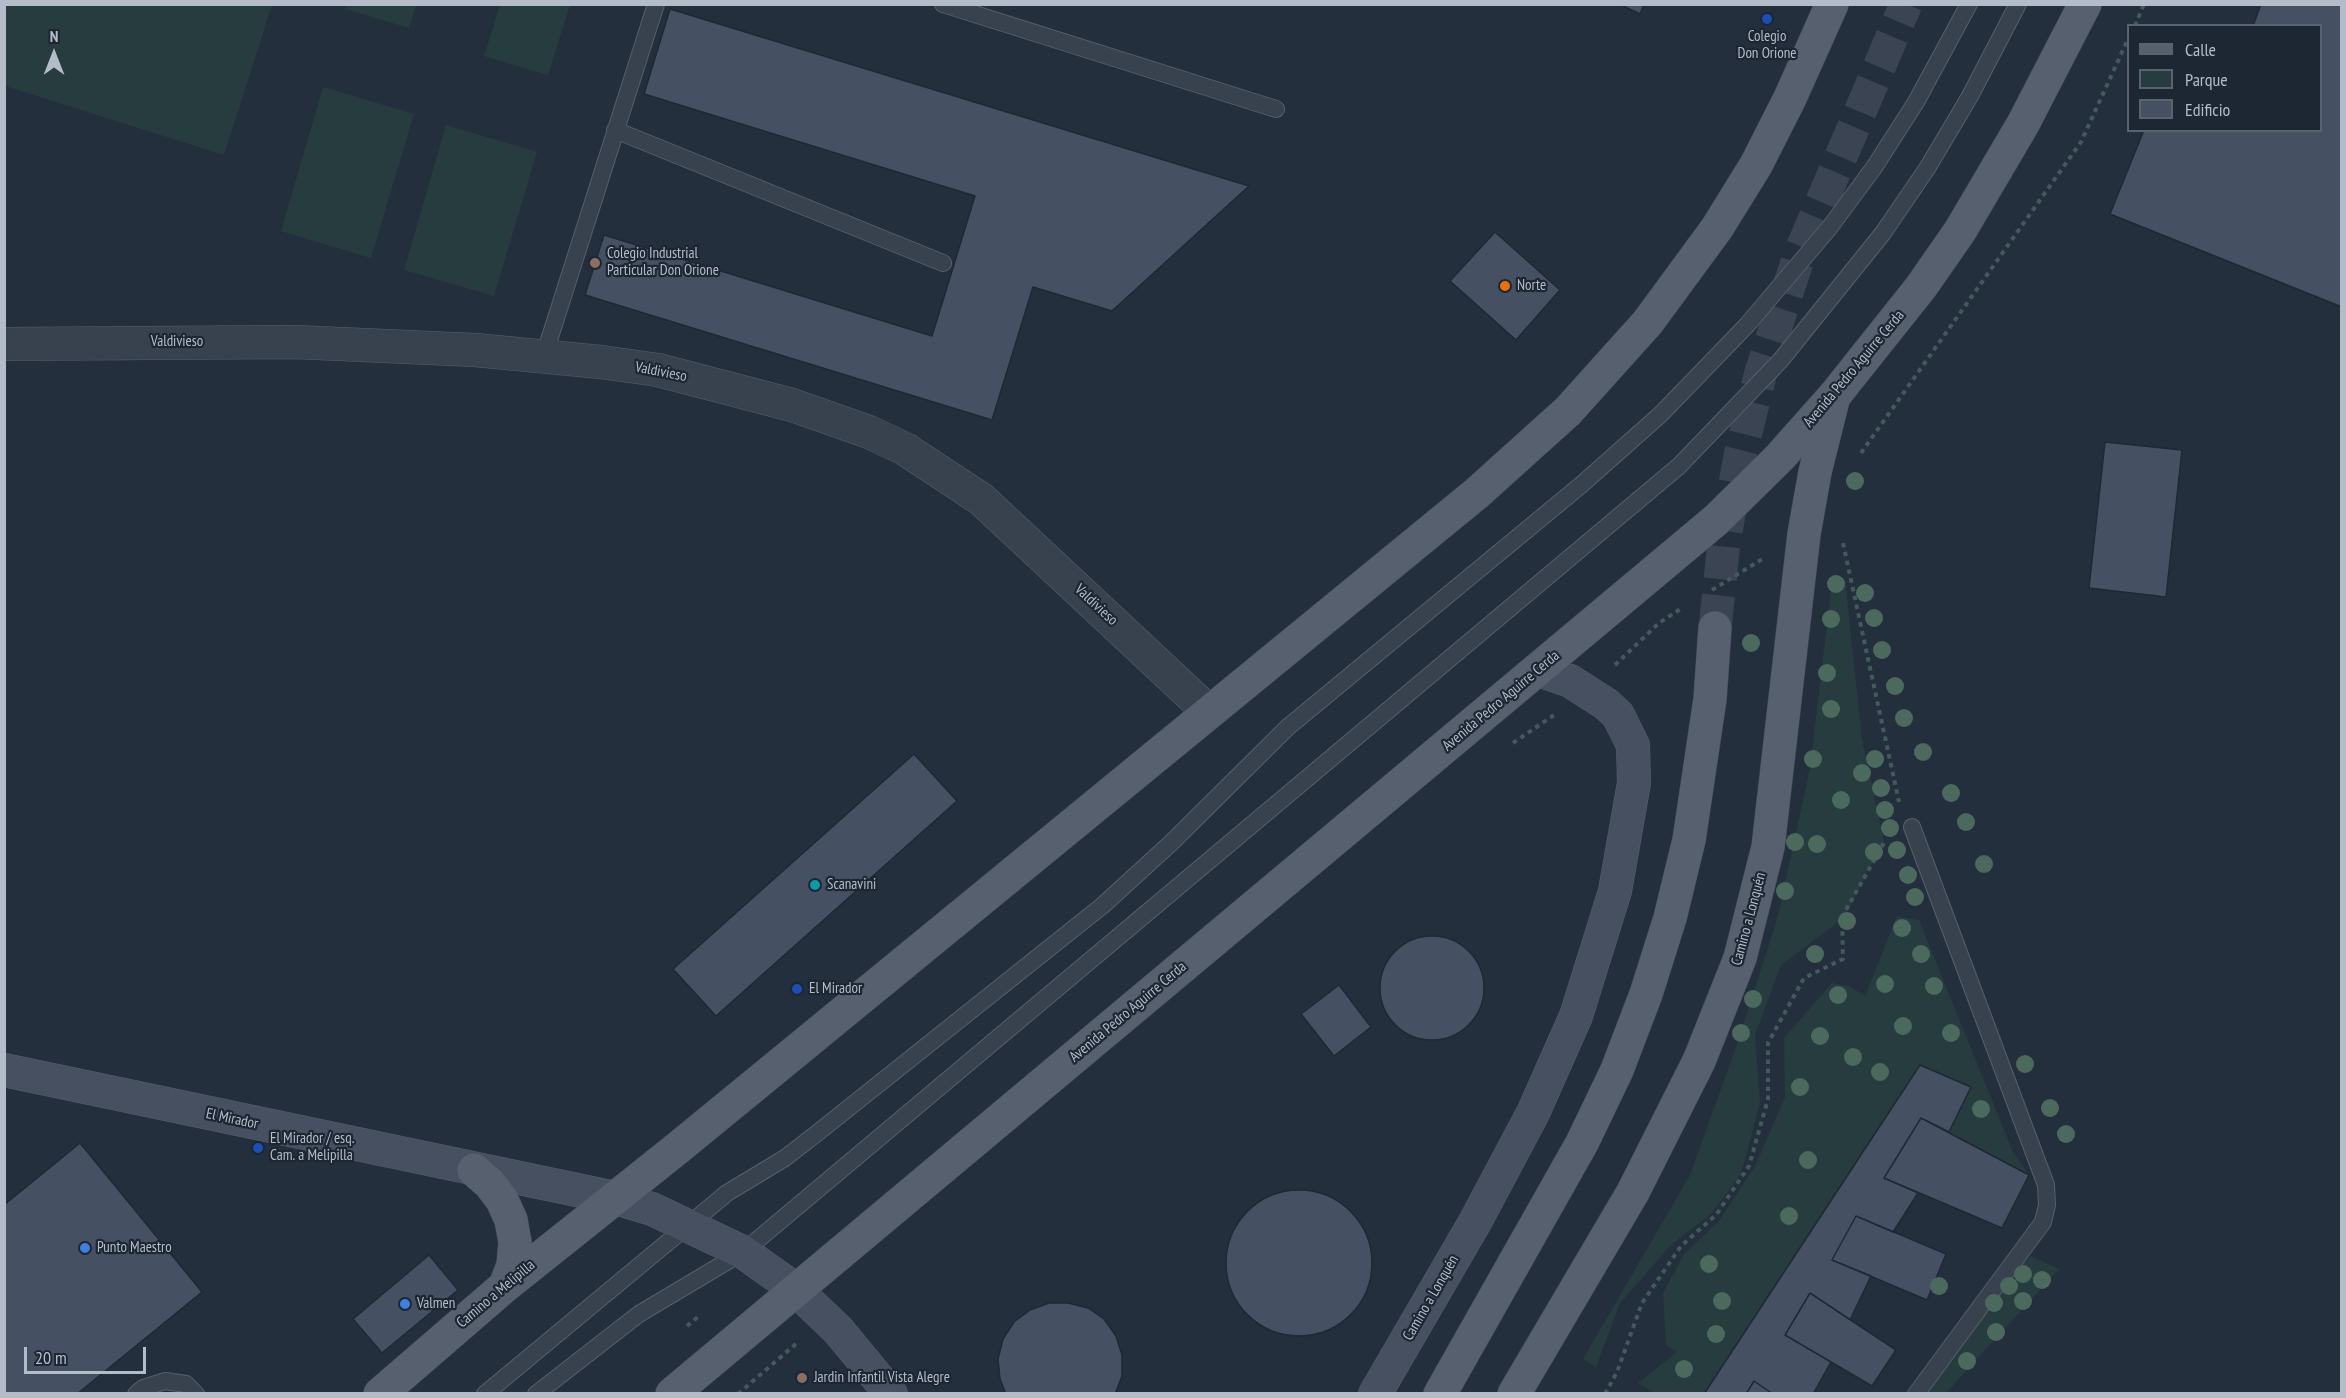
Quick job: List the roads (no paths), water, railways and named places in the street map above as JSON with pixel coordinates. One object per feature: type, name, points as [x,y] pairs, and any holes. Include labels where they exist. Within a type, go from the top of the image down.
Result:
[{"type":"main road","points":[[615,1198],[1477,493],[1560,418],[1616,360],[1684,276],[1756,165],[1790,98],[1832,4]]},
{"type":"main road","name":"Avenida Pedro Aguirre Cerda","points":[[795,1289],[1716,520],[1780,458],[1882,339],[1960,231],[2023,124],[2085,4]]},
{"type":"main road","name":"Camino a Lonquén","points":[[1514,1394],[1633,1192],[1700,1061],[1740,958],[1768,847],[1803,534],[1815,472],[1835,395]]},
{"type":"main road","points":[[1440,1394],[1582,1143],[1617,1070],[1646,994],[1670,918],[1689,840],[1707,723],[1715,628]]},
{"type":"main road","name":"Camino a Lonquén","points":[[1375,1394],[1475,1222],[1533,1113],[1576,1016],[1615,891],[1634,783],[1633,745],[1618,715],[1606,704],[1570,681],[1538,670]]},
{"type":"main road","name":"El Mirador","points":[[7,1074],[615,1198],[688,1224],[743,1252],[795,1289],[825,1317],[891,1394]]},
{"type":"main road","points":[[474,1170],[490,1184],[502,1200],[511,1220],[514,1253],[505,1286]]},
{"type":"main road","name":"Camino a Melipilla","points":[[380,1394],[505,1286],[615,1198]]},
{"type":"main road","points":[[672,1394],[795,1289]]},
{"type":"street","name":"Valdivieso","points":[[4,344],[295,342],[411,346],[544,356],[658,370],[726,386],[831,417],[905,449],[981,499],[1208,711]]},
{"type":"lane","points":[[544,356],[656,4]]},
{"type":"lane","points":[[944,4],[1276,108]]},
{"type":"lane","points":[[485,1394],[728,1192],[808,1140],[1102,906],[1171,843],[1288,727],[1581,485],[1661,414],[1754,317],[1830,227],[1875,166],[1916,102],[1969,4]]},
{"type":"lane","points":[[536,1394],[639,1314],[743,1252],[1678,466],[1780,361],[1883,233],[1929,166],[1970,96],[2018,4]]},
{"type":"lane","points":[[615,130],[944,263]]},
{"type":"lane","points":[[1911,827],[2046,1185],[2047,1205],[2043,1222],[1916,1394]]},
{"type":"lane","points":[[136,1394],[143,1388],[165,1381],[186,1384],[196,1394]]},
{"type":"tunnel","points":[[1715,628],[1724,542],[1740,456],[1761,372],[1800,253],[1906,4]]},
{"type":"place","name":"Colegio Don Orione","points":[[1767,19]]},
{"type":"place","name":"Colegio Industrial Particular Don Orione","points":[[595,263]]},
{"type":"place","name":"Norte","points":[[1505,286]]},
{"type":"place","name":"Scanavini","points":[[815,885]]},
{"type":"place","name":"El Mirador","points":[[797,989]]},
{"type":"place","name":"El Mirador / esq. Cam. a Melipilla","points":[[258,1148]]},
{"type":"place","name":"Punto Maestro","points":[[85,1248]]},
{"type":"place","name":"Valmen","points":[[405,1304]]},
{"type":"place","name":"Jardin Infantil Vista Alegre","points":[[802,1378]]}]
